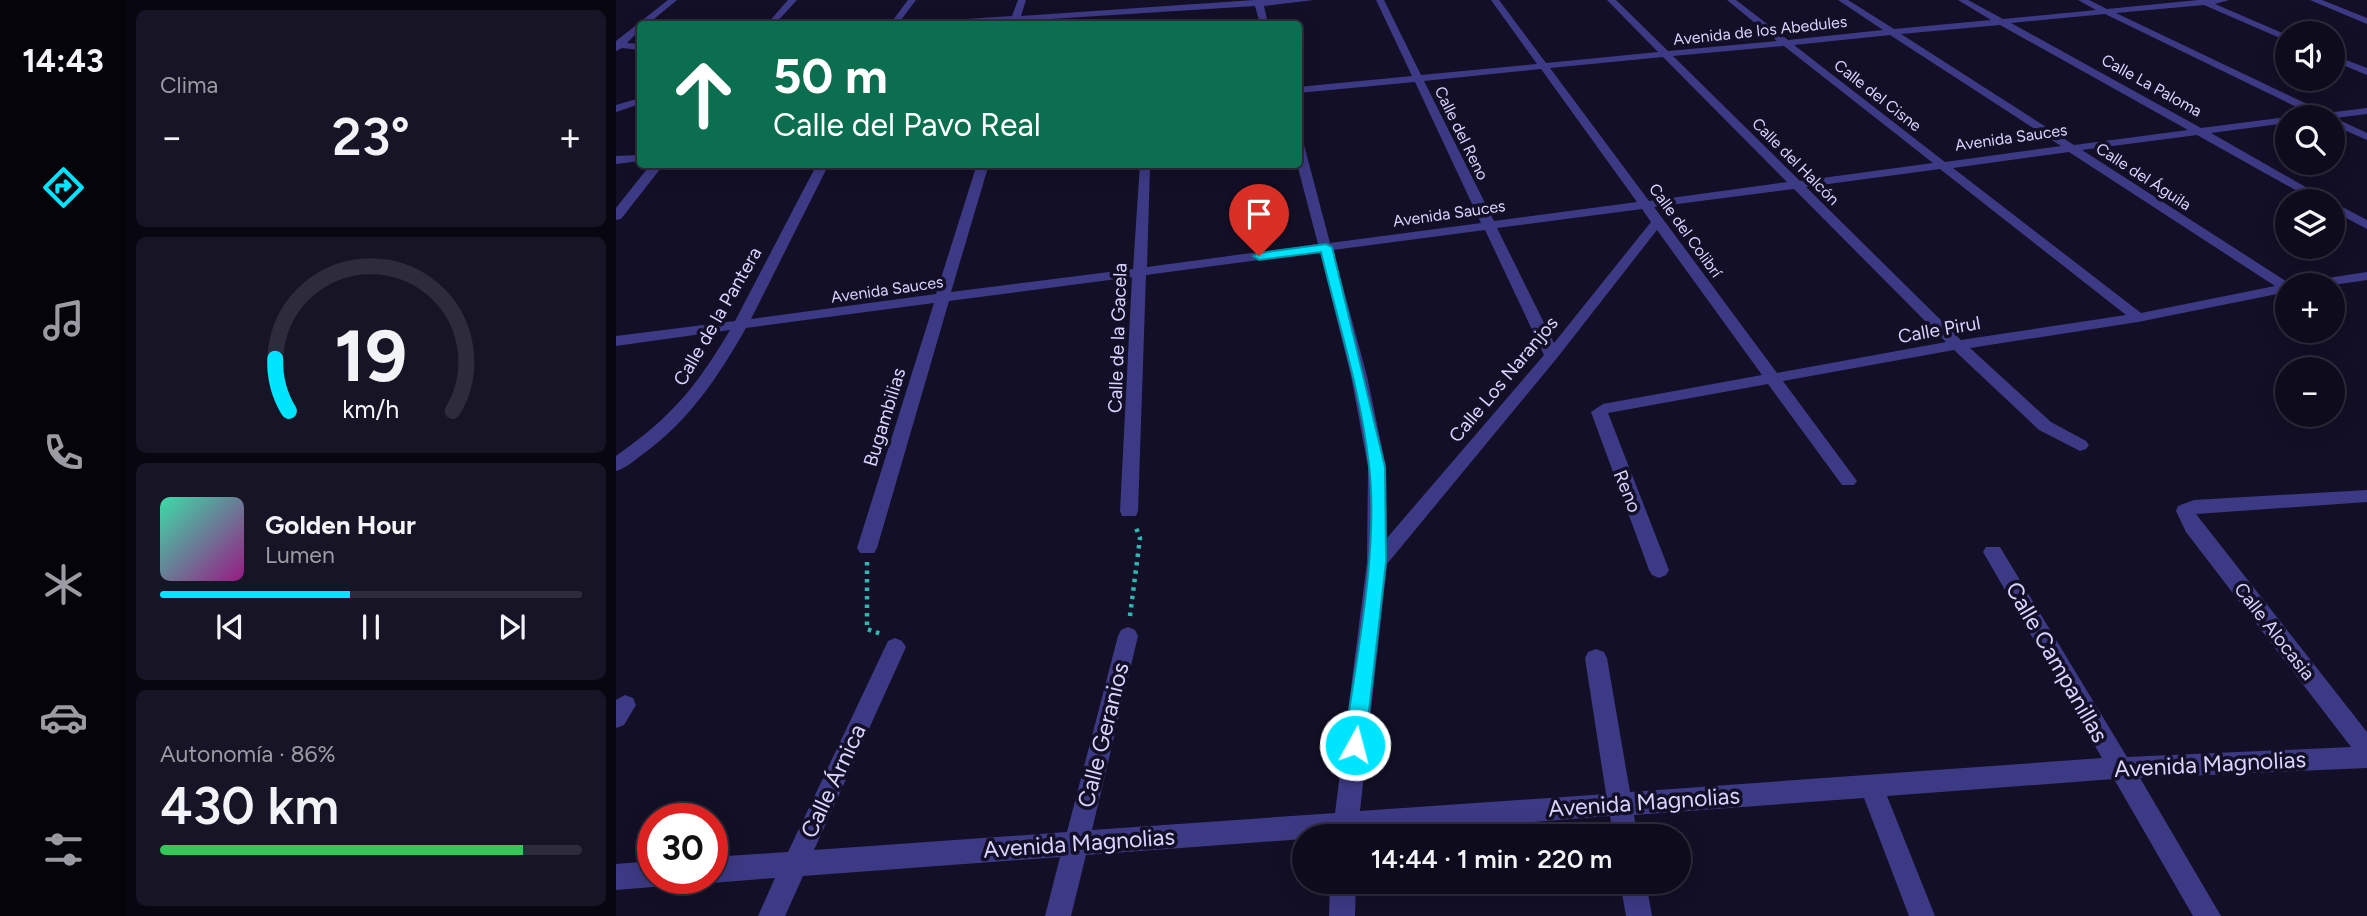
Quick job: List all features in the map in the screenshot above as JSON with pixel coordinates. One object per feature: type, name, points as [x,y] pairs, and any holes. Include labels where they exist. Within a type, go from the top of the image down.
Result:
[{"type":"street","points":[[647,21],[673,0]]},
{"type":"street","points":[[774,21],[793,0]]},
{"type":"street","points":[[896,21],[912,0]]},
{"type":"street","points":[[1022,0],[1014,21],[1142,5],[1152,12],[1310,0]]},
{"type":"street","name":"Calle del Reno","points":[[1380,0],[1552,355]]},
{"type":"street","name":"Calle del Colibrí","points":[[1495,0],[1848,481]]},
{"type":"street","name":"Calle del Halcón","points":[[1611,0],[1958,345],[2045,426],[2080,444]]},
{"type":"street","name":"Calle del Cisne","points":[[1731,0],[2138,318]]},
{"type":"street","name":"Calle del Águila","points":[[1842,0],[2275,280]]},
{"type":"street","name":"Calle La Paloma","points":[[1962,0],[2302,189]]},
{"type":"street","points":[[2082,0],[2300,105]]},
{"type":"street","name":"Avenida de los Abedules","points":[[1302,90],[2225,0]]},
{"type":"street","points":[[2314,0],[2367,20]]},
{"type":"street","points":[[1258,2],[1263,21]]},
{"type":"street","points":[[2204,2],[2275,33]]},
{"type":"street","points":[[617,45],[637,29]]},
{"type":"street","points":[[617,45],[637,47]]},
{"type":"street","points":[[2345,63],[2367,72]]},
{"type":"street","points":[[616,109],[637,103]]},
{"type":"street","points":[[2345,114],[2367,111]]},
{"type":"street","name":"Avenida Sauces","points":[[616,341],[738,327],[2275,121]]},
{"type":"street","points":[[2345,127],[2367,137]]},
{"type":"street","points":[[616,160],[637,158]]},
{"type":"street","points":[[1302,160],[1326,247],[1377,467],[1377,562],[1346,824]]},
{"type":"street","points":[[616,216],[655,168]]},
{"type":"street","name":"Calle de la Pantera","points":[[616,465],[654,437],[686,407],[738,327],[821,168]]},
{"type":"street","name":"Bugambilias","points":[[867,548],[982,168]]},
{"type":"street","name":"Calle de la Gacela","points":[[1129,511],[1144,168]]},
{"type":"street","points":[[2345,213],[2367,225]]},
{"type":"street","name":"Calle Los Naranjos","points":[[1377,562],[1552,355],[1658,221]]},
{"type":"street","points":[[2345,279],[2367,276]]},
{"type":"street","name":"Calle Pirul","points":[[1599,412],[1958,345],[2138,318],[2275,290]]},
{"type":"street","name":"Reno","points":[[1599,412],[1659,570]]},
{"type":"street","name":"Calle Alocasia","points":[[2364,499],[2194,506],[2185,511],[2193,527],[2367,750]]},
{"type":"street","name":"Calle Campanillas","points":[[1993,552],[2208,916]]},
{"type":"street","name":"Calle Geranios","points":[[1058,916],[1128,636]]},
{"type":"street","name":"Calle Árnica","points":[[771,916],[895,646]]},
{"type":"street","points":[[1596,658],[1623,824]]},
{"type":"street","name":"Avenida Magnolias","points":[[1408,824],[1619,804],[1871,785],[2120,768],[2367,757]]},
{"type":"street","points":[[1871,785],[1922,916]]},
{"type":"street","name":"Avenida Magnolias","points":[[728,869],[1077,844],[1292,833]]},
{"type":"street","points":[[616,877],[637,875]]},
{"type":"street","points":[[1342,916],[1343,894]]},
{"type":"street","points":[[1635,894],[1639,916]]},
{"type":"path","points":[[1128,636],[1140,538],[1129,511]]},
{"type":"path","points":[[867,548],[867,629],[889,636],[895,646]]},
{"type":"route","points":[[1259,256],[1326,247],[1371,431],[1377,467],[1377,562],[1355,745]]}]
